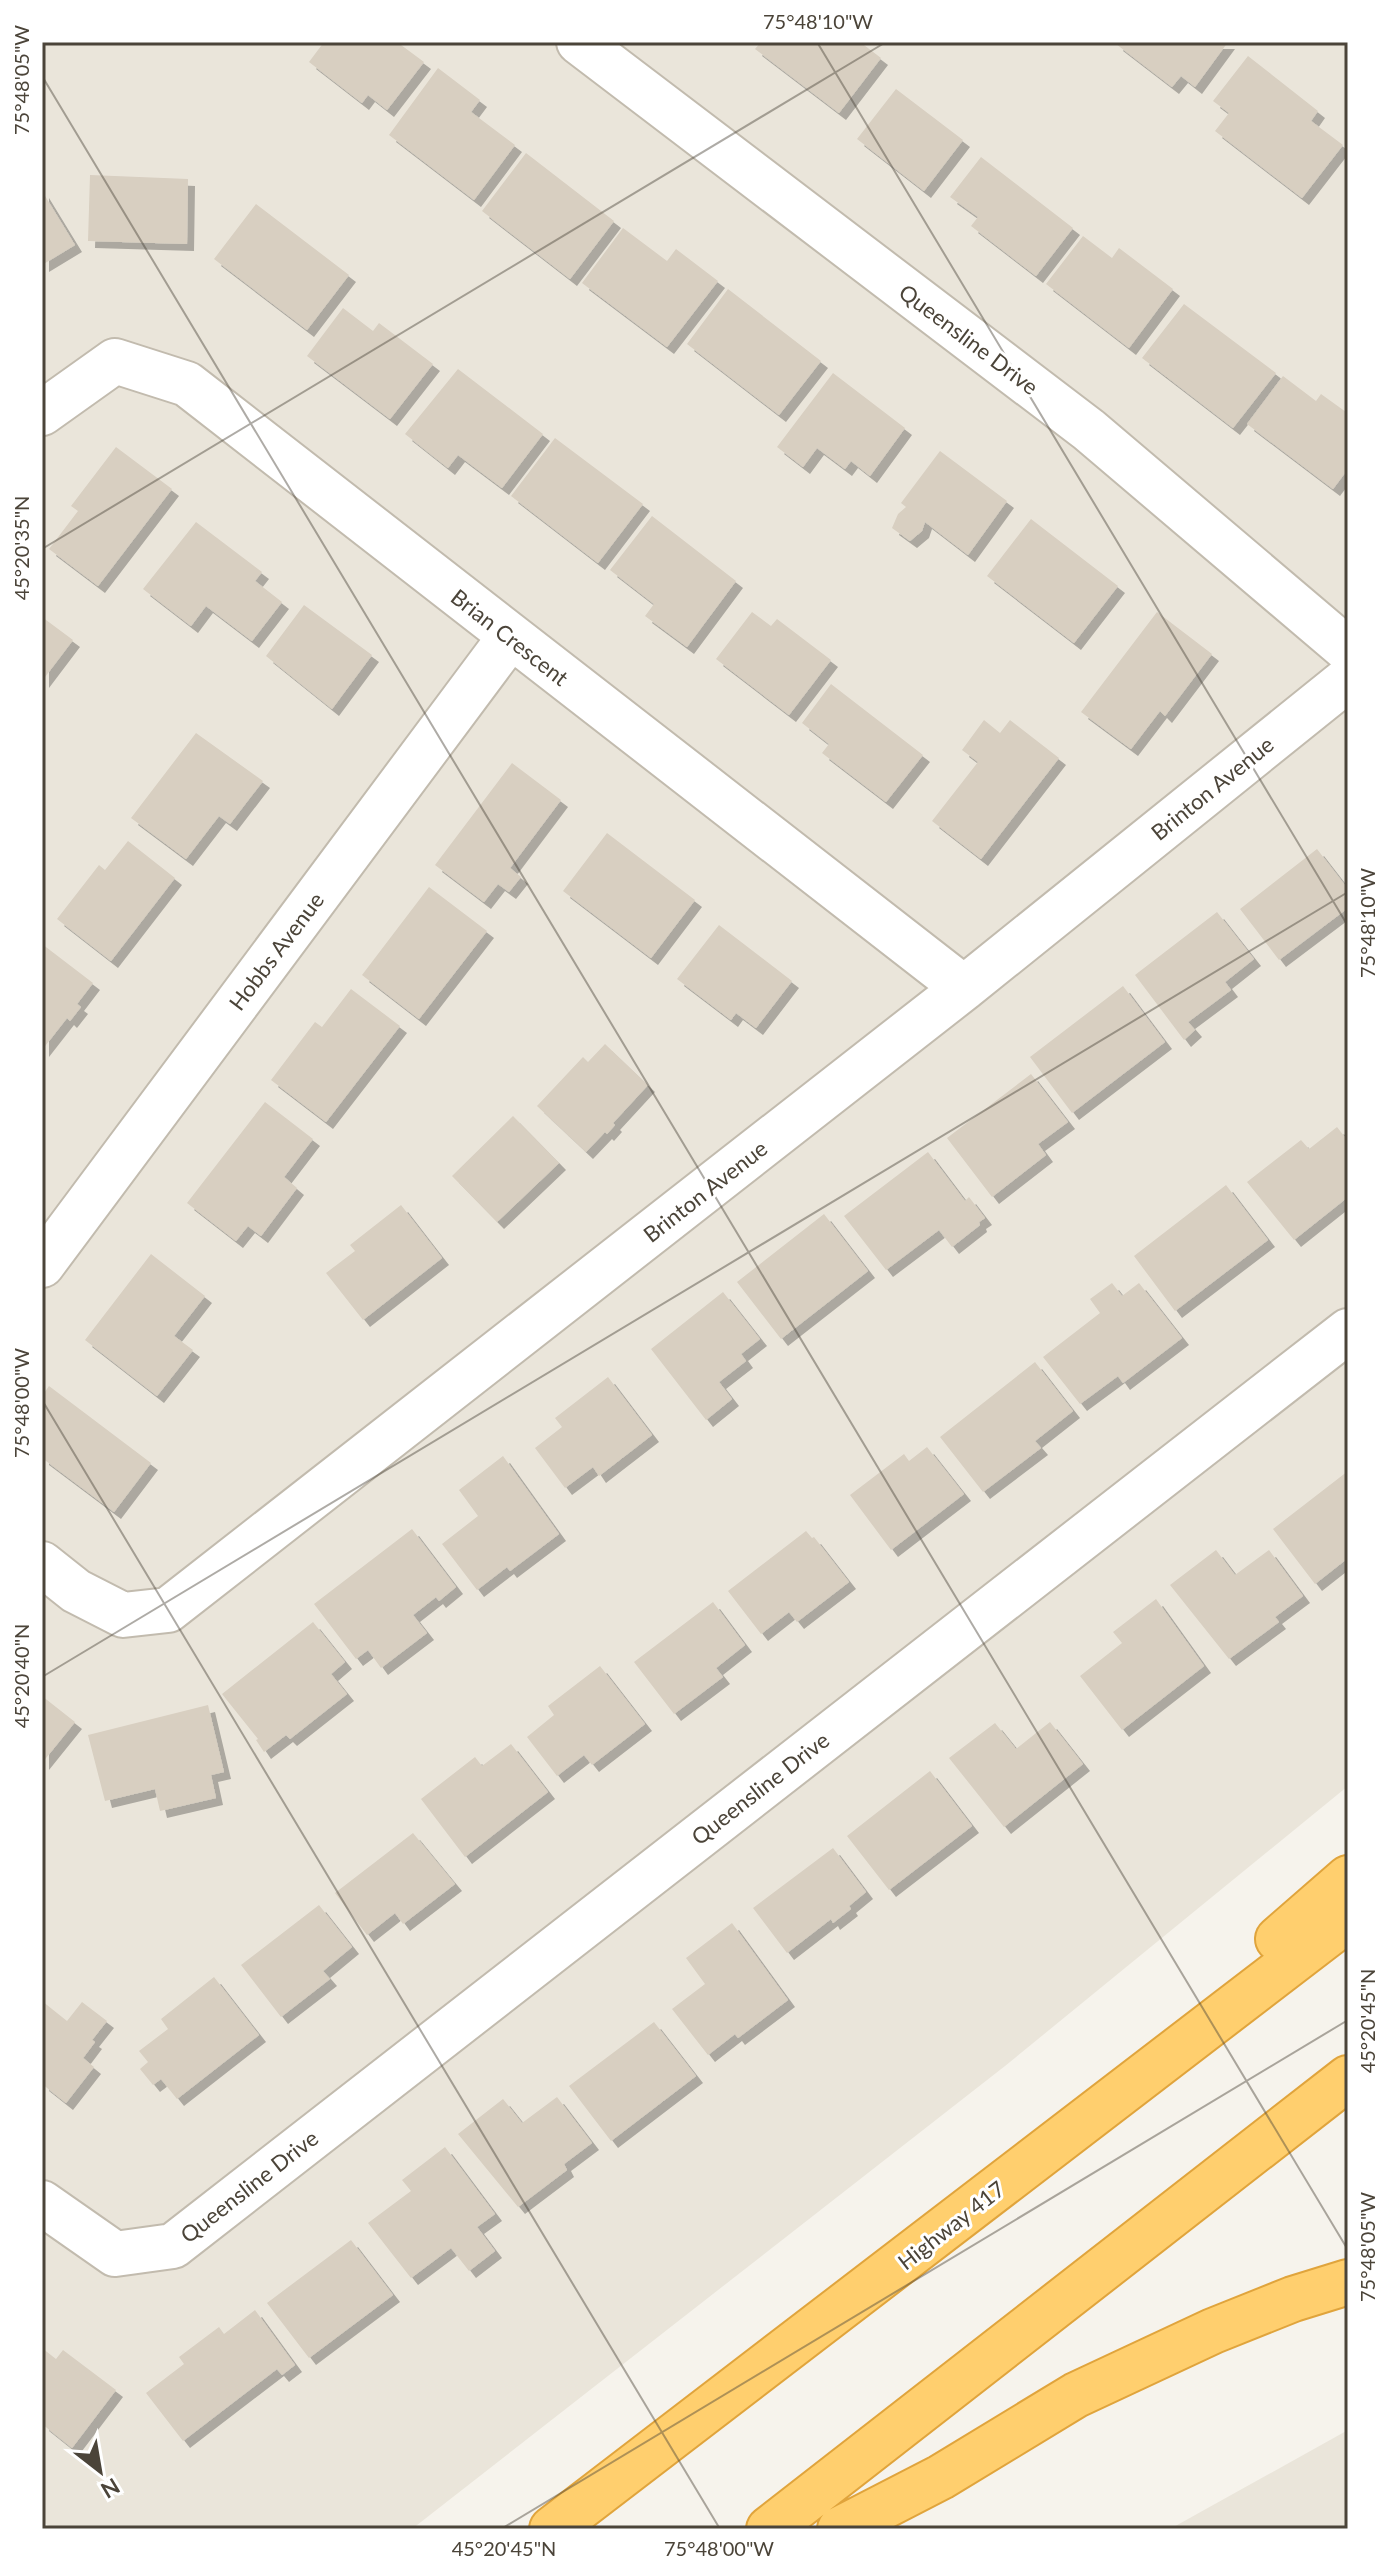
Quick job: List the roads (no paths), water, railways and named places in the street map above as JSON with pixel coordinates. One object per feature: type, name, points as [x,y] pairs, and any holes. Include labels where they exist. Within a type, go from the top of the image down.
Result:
[{"type":"highway","points":[[929,2242],[1348,1878]]},
{"type":"highway","name":"Highway 417","points":[[552,2529],[1348,1919]]},
{"type":"highway","points":[[769,2529],[1348,2078]]},
{"type":"highway","points":[[840,2529],[941,2477],[1076,2395],[1213,2331],[1293,2299],[1348,2282]]},
{"type":"street","name":"Queensline Drive","points":[[579,42],[1089,430],[1348,650]]},
{"type":"street","name":"Brian Crescent","points":[[42,413],[115,361],[187,384],[964,988]]},
{"type":"street","name":"Hobbs Avenue","points":[[42,1265],[510,637]]},
{"type":"street","name":"Brinton Avenue","points":[[42,1564],[76,1591],[123,1615],[168,1610],[964,988],[1348,679]]},
{"type":"street","name":"Queensline Drive","points":[[42,2203],[115,2254],[173,2246],[1348,1331]]}]
